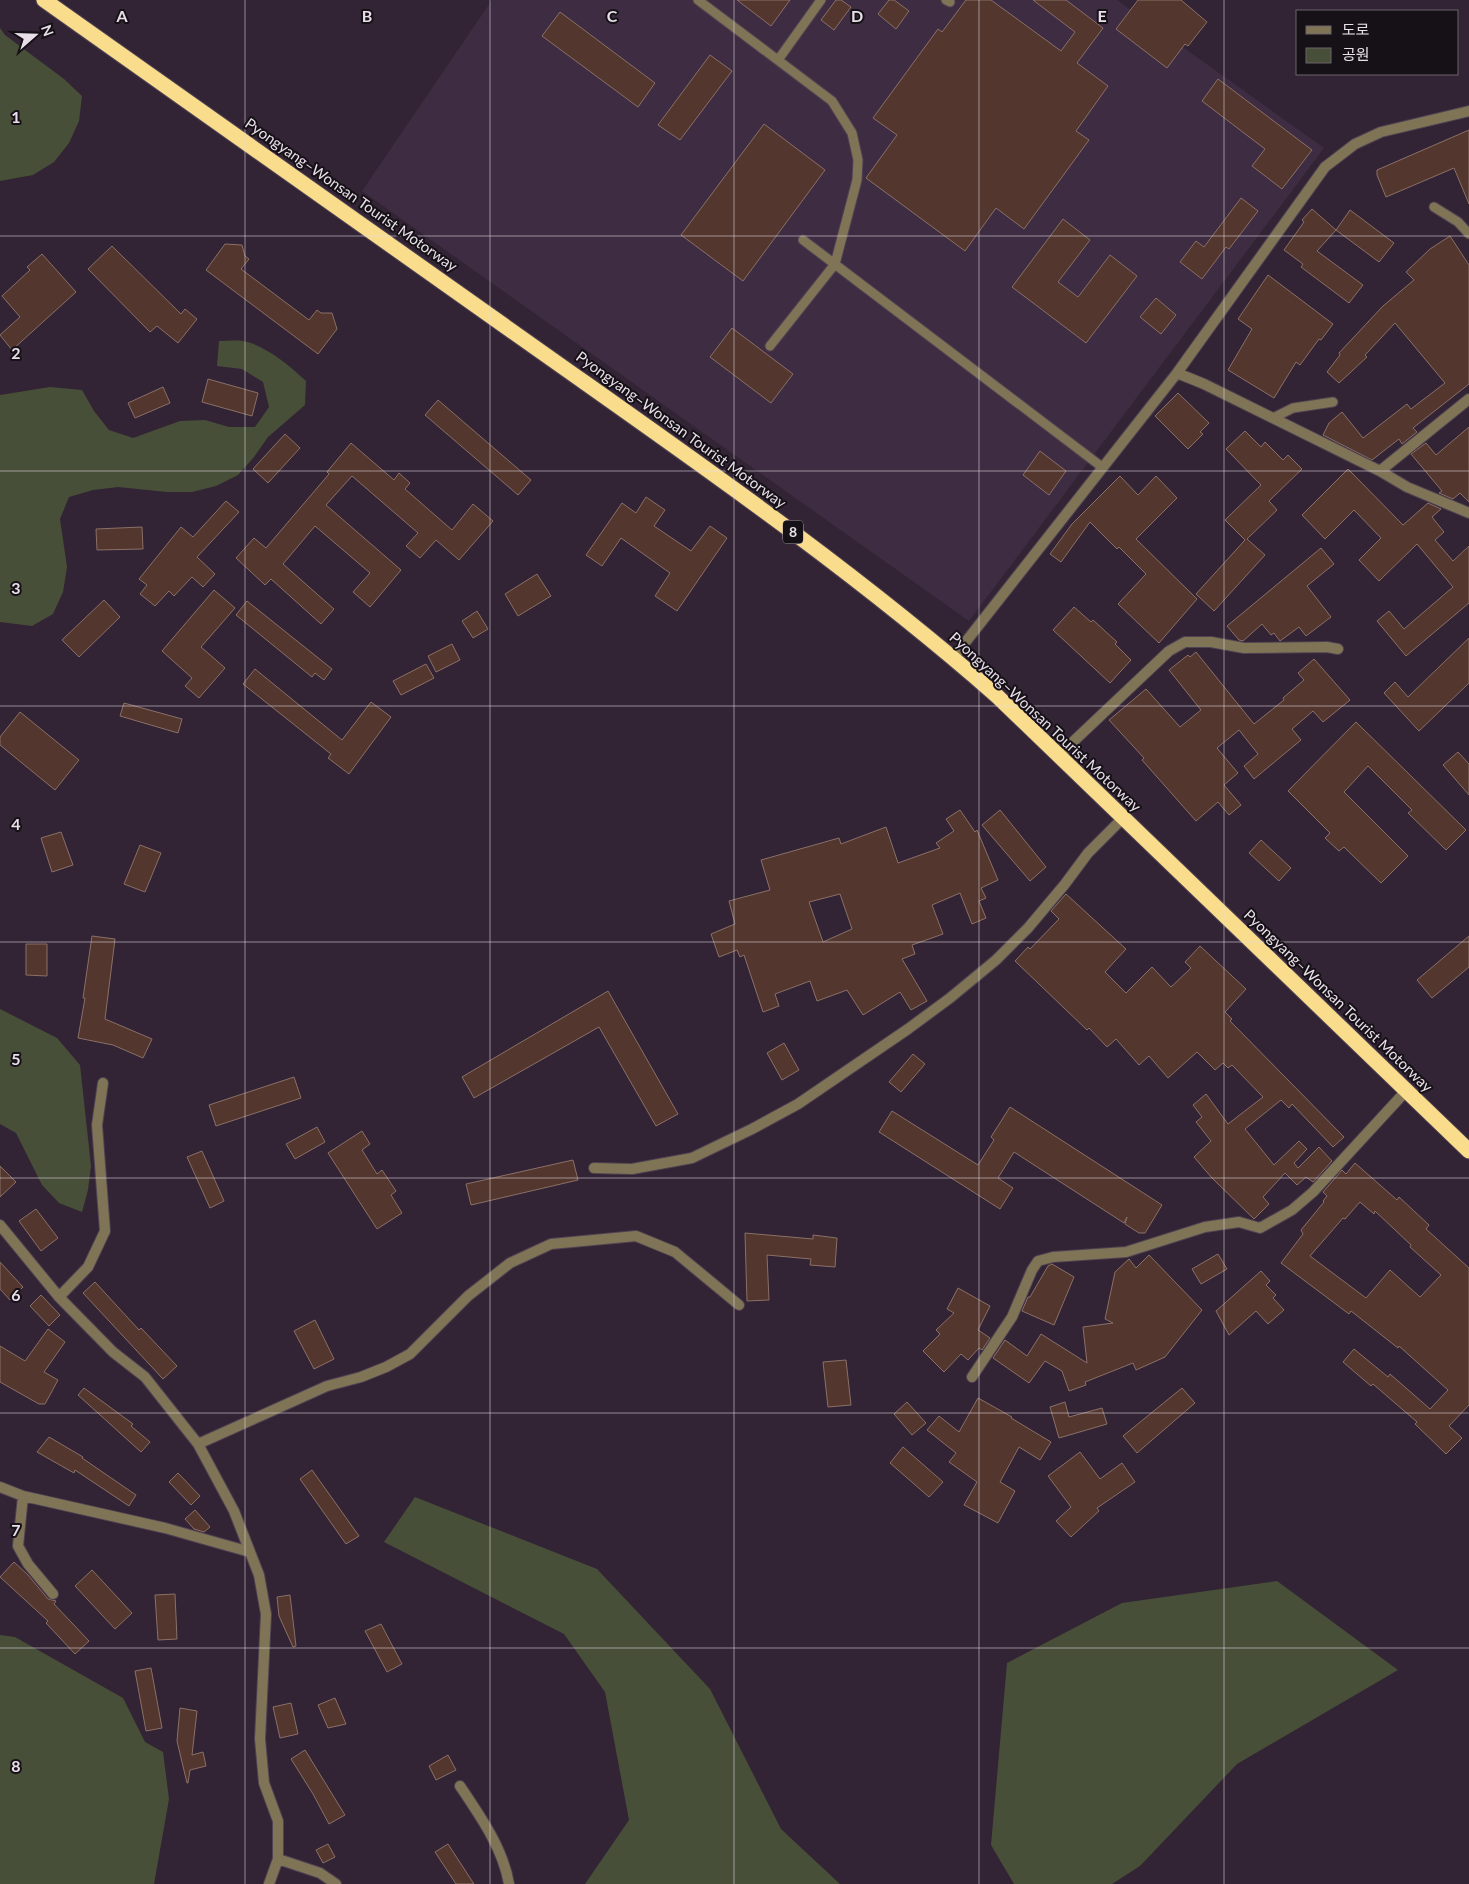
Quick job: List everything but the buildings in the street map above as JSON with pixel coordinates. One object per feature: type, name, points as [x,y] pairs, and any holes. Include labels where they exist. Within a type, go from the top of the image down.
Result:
[{"type":"highway","name":"Pyongyang–Wonsan Tourist Motorway","points":[[44,0],[732,486],[868,588],[953,658],[1059,755],[1469,1151]]},
{"type":"street","points":[[953,658],[1177,373],[1325,167],[1355,144],[1381,132],[1469,112]]},
{"type":"street","points":[[1177,373],[1204,384],[1380,471],[1407,487],[1469,513]]},
{"type":"street","points":[[1380,471],[1469,399]]},
{"type":"street","points":[[1059,755],[1169,650],[1184,642],[1211,642],[1244,648],[1327,647],[1338,649]]},
{"type":"street","points":[[594,1168],[632,1169],[692,1158],[752,1129],[806,1098],[908,1029],[950,998],[996,960],[1028,928],[1066,884],[1088,853],[1123,818]]},
{"type":"street","points":[[59,1296],[88,1267],[105,1231],[97,1126],[103,1083]]},
{"type":"street","points":[[972,1378],[1012,1317],[1032,1270],[1038,1261],[1053,1257],[1126,1252],[1205,1228],[1230,1223],[1239,1222],[1260,1228],[1292,1210],[1313,1192],[1406,1090]]},
{"type":"street","points":[[0,1226],[59,1296],[113,1352],[145,1377],[198,1444],[234,1511],[260,1575],[266,1614],[260,1739],[264,1783],[278,1821],[278,1859],[269,1884]]},
{"type":"street","points":[[198,1444],[327,1386],[361,1377],[386,1367],[410,1354],[468,1296],[510,1263],[551,1244],[636,1236],[675,1252],[739,1305]]},
{"type":"street","points":[[0,1487],[23,1496],[165,1528],[250,1552]]},
{"type":"street","points":[[23,1496],[18,1546],[28,1564],[52,1594]]},
{"type":"street","points":[[460,1786],[497,1847],[506,1867],[509,1884]]},
{"type":"street","points":[[278,1859],[320,1873],[336,1884]]},
{"type":"lane","points":[[698,0],[832,101],[852,133],[858,160],[857,180],[835,264],[770,346]]},
{"type":"lane","points":[[778,60],[821,0]]},
{"type":"lane","points":[[1434,207],[1458,222],[1469,234]]},
{"type":"lane","points":[[803,240],[1102,467]]},
{"type":"lane","points":[[1273,418],[1293,408],[1333,402]]},
{"type":"shaded area","points":[[492,0],[1117,0],[1324,148],[969,621],[362,191]]},
{"type":"green space","points":[[0,28],[5,35],[64,79],[82,96],[79,121],[69,143],[54,162],[33,175],[0,181]]},
{"type":"green space","points":[[219,341],[251,343],[268,351],[285,363],[306,381],[305,405],[268,437],[238,475],[216,486],[192,492],[167,492],[118,487],[93,490],[69,497],[60,519],[67,567],[63,592],[53,614],[32,626],[0,622],[0,395],[50,387],[82,390],[94,411],[109,430],[133,438],[180,421],[205,420],[229,427],[255,427],[269,407],[263,382],[242,369],[217,366]]},
{"type":"green space","points":[[0,1009],[57,1038],[80,1065],[91,1166],[88,1190],[82,1212],[59,1203],[42,1185],[16,1133],[0,1124]]},
{"type":"green space","points":[[415,1497],[597,1569],[710,1689],[781,1829],[840,1884],[585,1884],[629,1820],[605,1692],[564,1634],[384,1542]]},
{"type":"green space","points":[[1277,1581],[1398,1670],[1237,1764],[1140,1866],[1112,1884],[1014,1884],[991,1845],[1007,1663],[1122,1603]]},
{"type":"green space","points":[[0,1635],[15,1637],[123,1698],[145,1742],[163,1752],[169,1799],[154,1884],[0,1884]]}]
